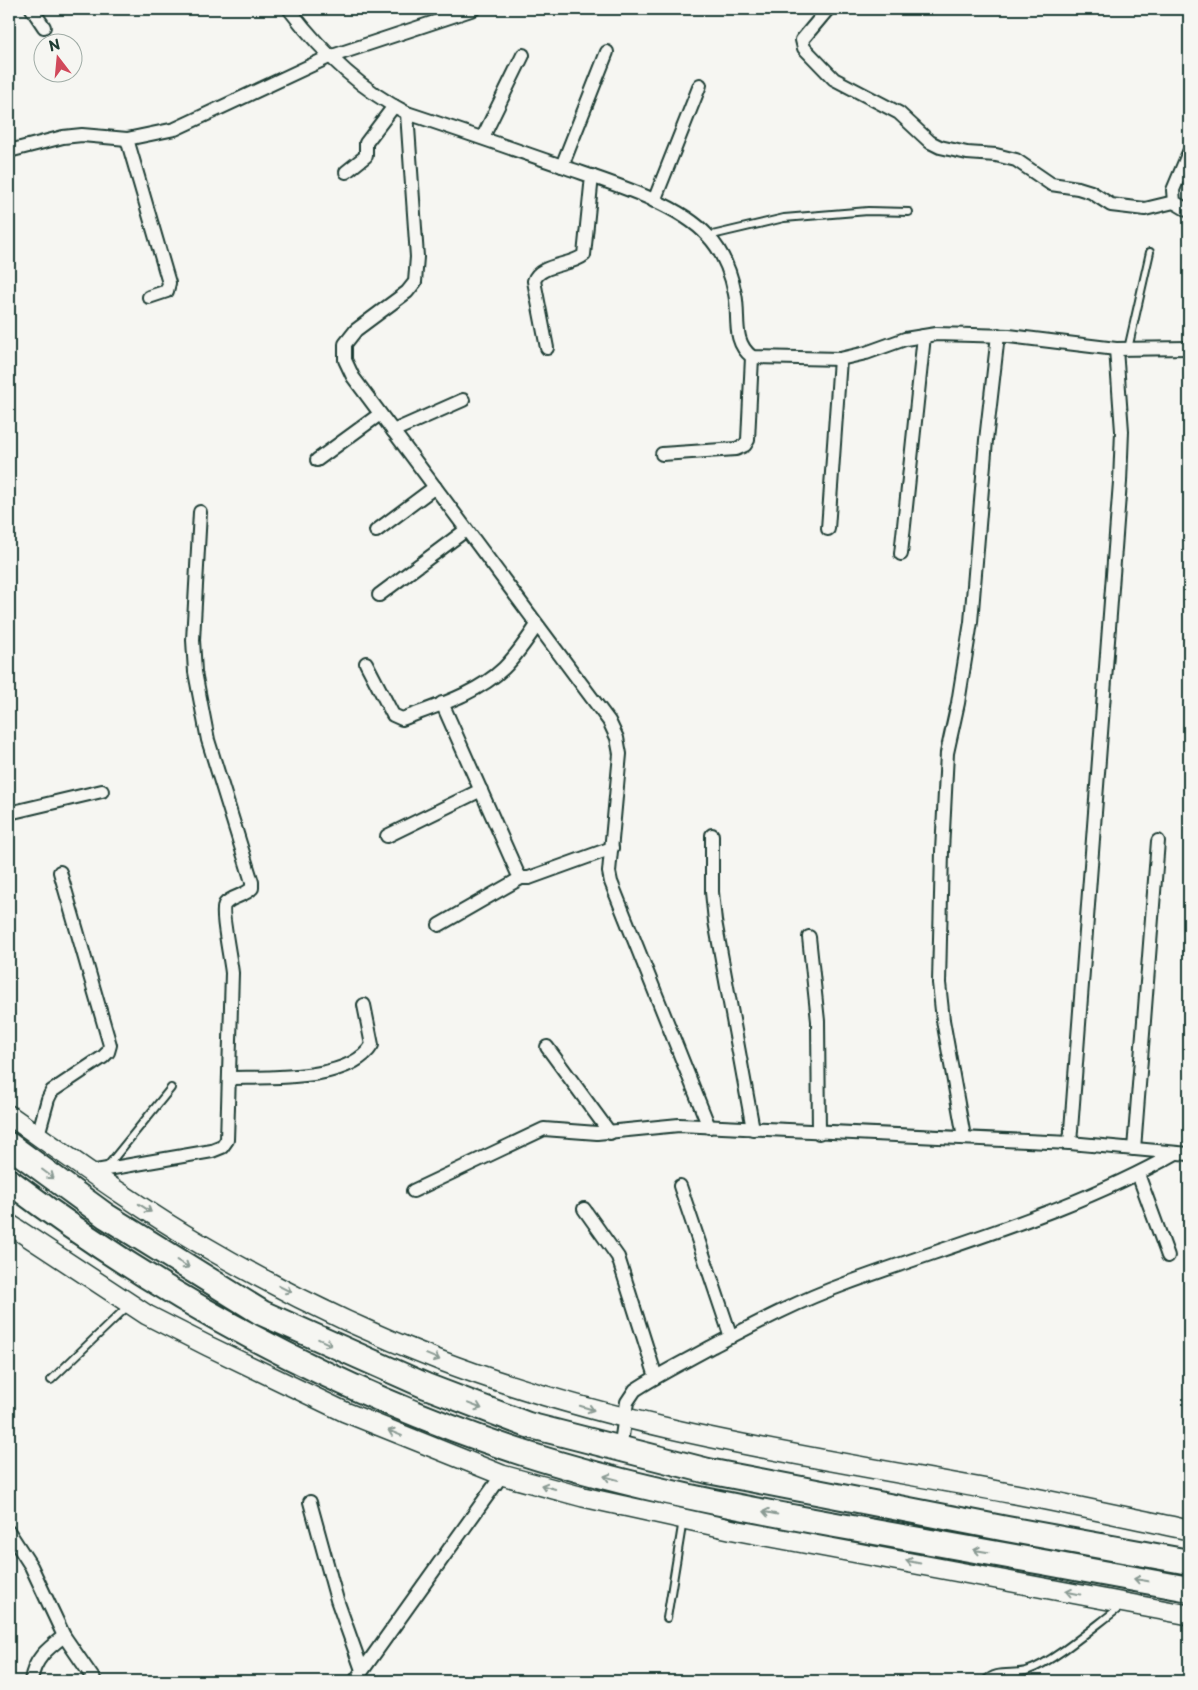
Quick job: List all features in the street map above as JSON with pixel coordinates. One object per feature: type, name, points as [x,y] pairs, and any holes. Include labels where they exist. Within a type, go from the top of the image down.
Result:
[{"type":"highway","points":[[9,1145],[106,1216],[262,1313],[344,1351],[472,1405],[528,1425],[620,1450],[814,1492],[1189,1562]]},
{"type":"highway","points":[[9,1181],[68,1225],[156,1282],[257,1338],[392,1403],[523,1453],[609,1478],[693,1498],[1189,1589]]},
{"type":"highway","points":[[808,1520],[814,1492]]},
{"type":"street","points":[[32,9],[44,27]]},
{"type":"street","points":[[289,9],[329,57],[376,95],[407,113],[592,176],[654,201],[684,216],[708,236],[721,254],[730,274],[735,295],[739,341],[745,352],[752,357],[840,358],[924,336],[998,335],[1122,350],[1189,348]]},
{"type":"street","points":[[9,151],[63,137],[82,135],[127,139],[175,129],[329,57],[474,9]]},
{"type":"street","points":[[828,9],[804,36],[802,44],[804,48],[834,79],[899,112],[930,142],[940,147],[968,153],[996,155],[1016,160],[1051,184],[1085,190],[1111,206],[1145,209],[1174,202],[1189,211]]},
{"type":"street","points":[[562,166],[607,52]]},
{"type":"street","points":[[483,138],[523,56]]},
{"type":"street","points":[[654,201],[700,85]]},
{"type":"street","points":[[346,172],[366,156],[366,143],[394,106]]},
{"type":"street","points":[[407,113],[417,256],[415,282],[408,292],[356,330],[345,344],[345,360],[353,377],[380,414],[609,721],[617,738],[620,754],[609,872],[615,894],[709,1127]]},
{"type":"street","points":[[127,139],[169,283],[167,291],[149,297]]},
{"type":"street","points":[[1174,202],[1173,190],[1189,152]]},
{"type":"street","points":[[548,348],[534,281],[540,272],[579,260],[584,255],[592,176]]},
{"type":"street","points":[[964,1137],[943,1020],[939,983],[941,870],[947,753],[958,703],[971,622],[985,449],[998,335]]},
{"type":"street","points":[[900,554],[924,336]]},
{"type":"street","points":[[1070,1143],[1120,482],[1122,350]]},
{"type":"street","points":[[662,454],[736,448],[745,445],[748,440],[752,357]]},
{"type":"street","points":[[828,529],[840,358]]},
{"type":"street","points":[[393,431],[463,400]]},
{"type":"street","points":[[317,460],[380,414]]},
{"type":"street","points":[[376,531],[435,487]]},
{"type":"street","points":[[98,1170],[212,1151],[222,1147],[228,1140],[231,960],[222,911],[230,900],[248,892],[252,888],[252,882],[208,740],[195,672],[194,640],[200,512]]},
{"type":"street","points":[[379,595],[466,530]]},
{"type":"street","points":[[366,663],[393,715],[397,719],[402,719],[476,688],[504,669],[520,650],[536,625]]},
{"type":"street","points":[[442,703],[521,878]]},
{"type":"street","points":[[387,836],[480,790]]},
{"type":"street","points":[[9,813],[102,791]]},
{"type":"street","points":[[712,835],[712,892],[715,921],[753,1129]]},
{"type":"street","points":[[1134,1149],[1158,841]]},
{"type":"street","points":[[439,925],[521,878],[529,878],[612,848]]},
{"type":"street","points":[[38,1135],[52,1091],[103,1057],[108,1052],[110,1045],[60,872]]},
{"type":"street","points":[[809,937],[818,1021],[819,1133]]},
{"type":"street","points":[[230,1078],[325,1072],[359,1058],[372,1045],[364,1006]]},
{"type":"street","points":[[547,1047],[610,1133]]},
{"type":"street","points":[[9,1115],[38,1135],[98,1170],[203,1246],[348,1321],[440,1360],[623,1419],[816,1460],[1016,1494],[1189,1530]]},
{"type":"street","points":[[413,1191],[544,1130],[610,1133],[658,1126],[709,1127],[1070,1143],[1183,1154]]},
{"type":"street","points":[[620,1450],[623,1419],[627,1402],[635,1390],[731,1337],[806,1299],[1054,1210],[1183,1154]]},
{"type":"street","points":[[1138,1174],[1168,1256]]},
{"type":"street","points":[[680,1186],[731,1337]]},
{"type":"street","points":[[584,1209],[618,1257],[656,1377]]},
{"type":"street","points":[[9,1224],[130,1304],[208,1346],[345,1412],[502,1475],[583,1497],[683,1519],[1189,1615]]},
{"type":"street","points":[[355,1681],[502,1475]]},
{"type":"street","points":[[310,1502],[337,1600],[362,1670]]},
{"type":"street","points":[[9,1532],[31,1566],[64,1636],[96,1681]]},
{"type":"street","points":[[31,1681],[33,1668],[38,1658],[64,1636]]},
{"type":"lane","points":[[708,236],[784,218],[868,211],[909,212]]},
{"type":"lane","points":[[1122,350],[1150,252]]},
{"type":"lane","points":[[98,1170],[171,1088]]},
{"type":"lane","points":[[51,1380],[130,1304]]},
{"type":"lane","points":[[667,1618],[683,1519]]},
{"type":"lane","points":[[985,1681],[995,1674],[1022,1672],[1040,1666],[1125,1604]]}]
